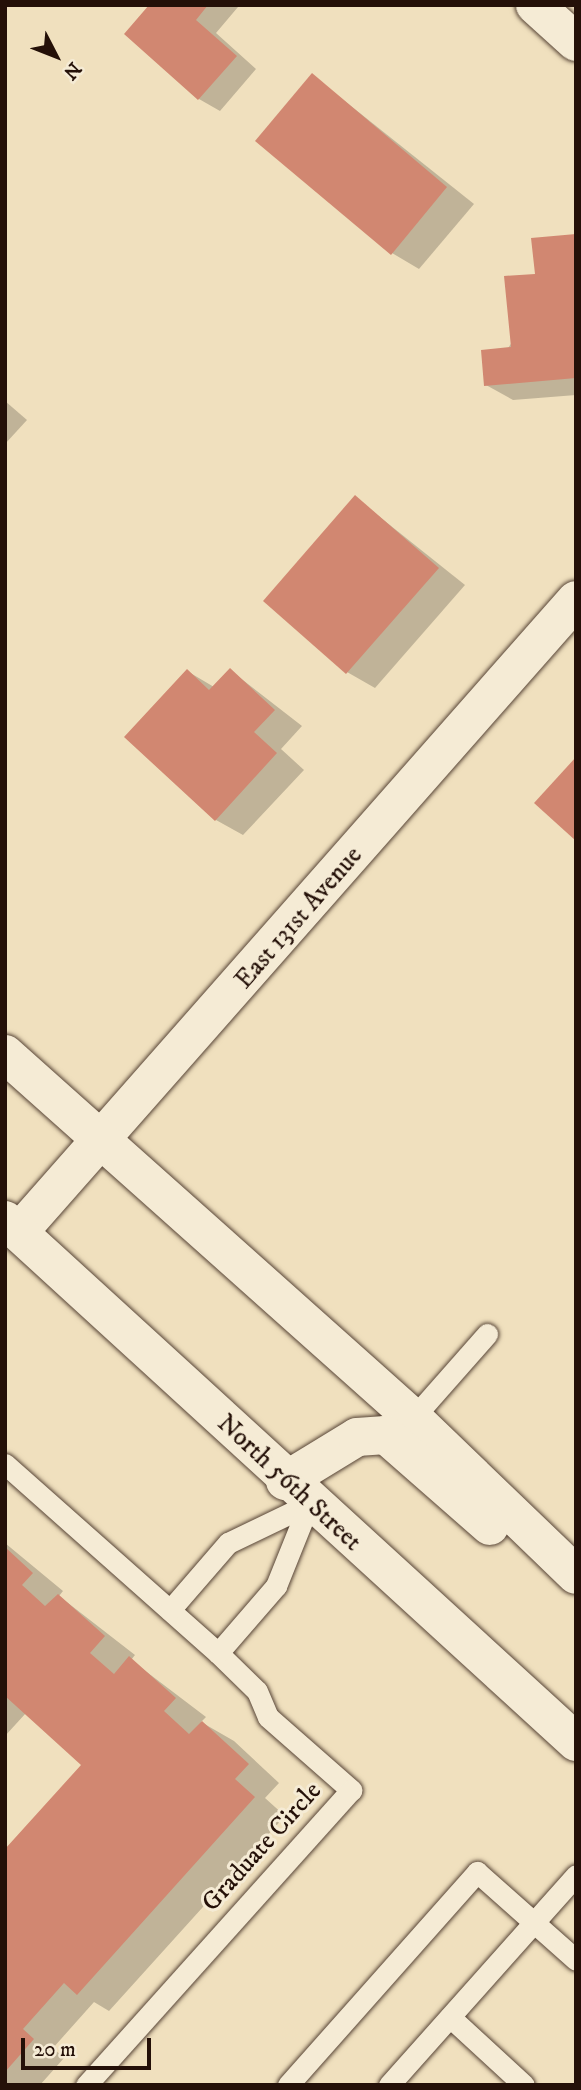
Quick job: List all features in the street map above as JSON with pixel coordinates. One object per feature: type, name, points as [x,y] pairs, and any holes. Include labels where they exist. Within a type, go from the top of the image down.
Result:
[{"type":"main road","points":[[534,5],[576,42]]},
{"type":"main road","name":"East 131st Avenue","points":[[12,1226],[104,1140],[576,600]]},
{"type":"main road","points":[[5,1054],[413,1419],[576,1575]]},
{"type":"main road","name":"North 56th Street","points":[[12,1226],[297,1492],[576,1742]]},
{"type":"main road","points":[[297,1492],[357,1437],[386,1435],[526,1558],[576,1581]]},
{"type":"lane","points":[[413,1419],[487,1334]]},
{"type":"lane","name":"Graduate Circle","points":[[5,1464],[218,1653],[257,1691],[268,1717],[351,1790],[86,2085]]},
{"type":"lane","points":[[170,1610],[229,1543],[297,1492]]},
{"type":"lane","points":[[218,1653],[276,1586],[297,1492]]},
{"type":"lane","points":[[288,2085],[477,1871],[576,1960]]},
{"type":"lane","points":[[389,2085],[576,1875]]},
{"type":"lane","points":[[450,2017],[524,2085]]},
{"type":"building","points":[[149,5],[208,5],[196,20],[237,56],[198,100],[124,34]]},
{"type":"building","points":[[312,73],[447,187],[391,255],[255,141]]},
{"type":"building","points":[[576,234],[576,378],[484,386],[481,350],[511,347],[504,276],[535,274],[531,238]]},
{"type":"building","points":[[355,495],[439,568],[346,674],[263,601]]},
{"type":"building","points":[[230,668],[275,710],[254,732],[277,753],[215,821],[124,737],[187,669],[209,690]]},
{"type":"building","points":[[576,757],[576,841],[534,803]]},
{"type":"building","points":[[5,1547],[33,1573],[22,1585],[45,1606],[58,1594],[105,1636],[90,1653],[114,1674],[129,1656],[176,1698],[164,1711],[189,1734],[202,1721],[249,1764],[235,1779],[255,1797],[77,1995],[64,1983],[23,2029],[34,2039],[5,2072],[5,1849],[81,1765],[5,1696]]}]
